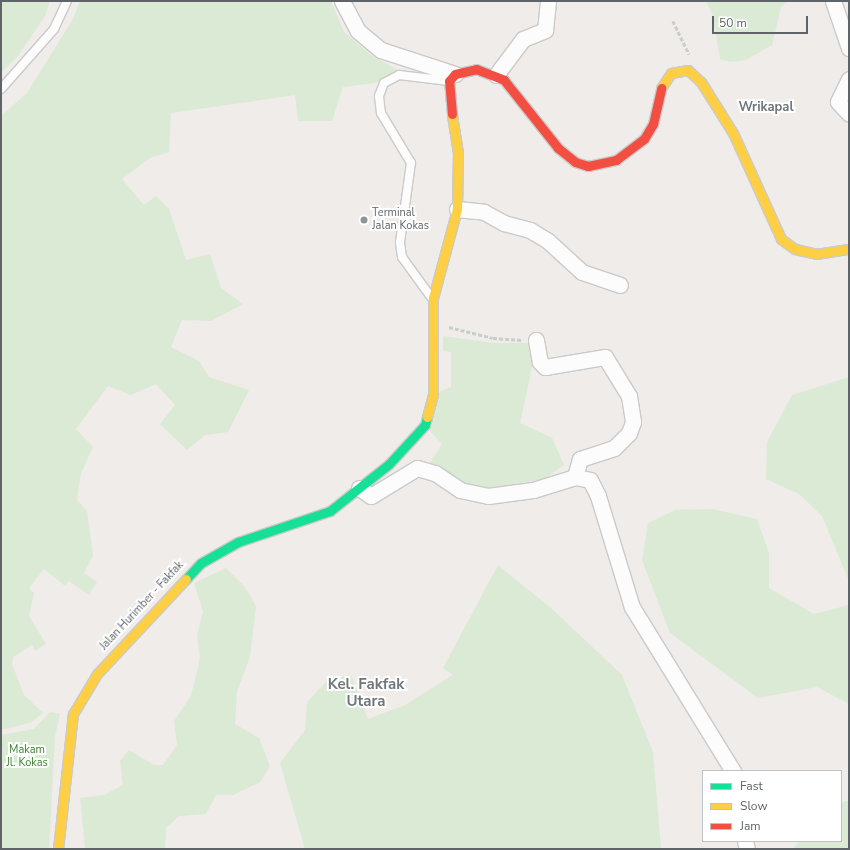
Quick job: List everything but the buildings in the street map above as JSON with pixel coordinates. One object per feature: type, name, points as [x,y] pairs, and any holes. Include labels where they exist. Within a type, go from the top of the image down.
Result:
[{"type":"main road","points":[[452,78],[476,69],[496,75],[510,86],[558,148],[575,162],[588,166],[616,160],[644,139],[652,124],[663,82],[672,73],[688,70],[701,82],[729,127],[781,239],[795,248],[816,254],[849,249]]},
{"type":"main road","name":"Jalan Hurimber - Fakfak","points":[[58,849],[72,714],[97,674],[201,563],[238,542],[330,511],[359,488],[417,437],[429,417],[433,394],[433,298],[457,209],[458,160],[450,110],[452,78]]},
{"type":"street","points":[[342,1],[358,31],[381,50],[452,78]]},
{"type":"street","points":[[496,75],[523,39],[545,30],[548,1]]},
{"type":"street","points":[[833,1],[849,48]]},
{"type":"street","points":[[849,80],[838,102],[849,114]]},
{"type":"street","points":[[457,209],[482,211],[507,224],[530,230],[548,241],[582,272],[620,285]]},
{"type":"street","points":[[536,340],[540,362],[545,367],[605,357],[629,396],[633,422],[628,433],[614,448],[580,460],[575,477]]},
{"type":"street","points":[[359,488],[371,496],[417,468],[435,473],[469,493],[488,496],[533,490],[575,477],[591,481],[632,607],[653,635],[732,770]]},
{"type":"lane","points":[[1,89],[54,29],[67,1]]},
{"type":"lane","points":[[433,298],[402,258],[400,242],[411,163],[381,113],[379,96],[384,83],[399,75],[452,78]]},
{"type":"path","points":[[673,21],[690,57],[688,70]]},
{"type":"path","points":[[433,325],[493,338],[536,340]]},
{"type":"green space","points":[[1,1],[50,1],[45,16],[18,56],[1,73]]},
{"type":"green space","points":[[80,1],[331,1],[344,32],[371,55],[401,72],[375,83],[343,87],[332,121],[298,121],[295,95],[171,113],[169,152],[150,158],[122,179],[144,205],[156,196],[169,209],[186,260],[210,254],[221,288],[243,304],[211,321],[182,320],[171,347],[199,361],[209,377],[249,390],[228,432],[205,435],[187,450],[160,424],[175,405],[156,384],[131,395],[108,386],[76,429],[93,447],[81,473],[77,500],[87,511],[93,556],[84,573],[97,582],[89,595],[69,581],[65,586],[44,569],[29,588],[34,593],[29,616],[46,644],[35,651],[32,645],[13,657],[12,664],[24,695],[43,713],[30,723],[1,730],[1,116],[27,93],[73,19]]},
{"type":"green space","points":[[706,1],[787,1],[781,7],[772,45],[746,60],[730,62],[720,59],[713,16]]},
{"type":"green space","points":[[443,336],[494,343],[532,343],[533,363],[520,423],[552,438],[564,465],[544,479],[493,488],[463,484],[430,463],[442,444],[430,431],[441,391],[451,387],[451,352],[443,351]]},
{"type":"green space","points":[[849,377],[849,581],[822,516],[799,494],[766,479],[767,442],[792,395]]},
{"type":"green space","points":[[712,509],[757,519],[769,553],[769,588],[814,614],[849,605],[849,704],[817,687],[758,698],[670,633],[642,560],[648,523],[675,510]]},
{"type":"green space","points":[[498,565],[552,609],[622,675],[653,752],[661,849],[305,849],[280,763],[305,730],[307,702],[330,678],[351,675],[368,719],[405,705],[453,675],[443,668]]},
{"type":"green space","points":[[226,568],[245,587],[256,606],[250,657],[237,691],[235,724],[259,738],[270,766],[260,782],[233,795],[216,795],[206,814],[179,816],[166,828],[165,849],[85,849],[80,798],[104,795],[123,785],[120,761],[129,750],[154,765],[163,765],[177,745],[174,721],[191,696],[200,658],[197,635],[203,611],[194,583]]},
{"type":"green space","name":"Makam Jl. Kokas","points":[[50,712],[60,714],[55,736],[49,849],[1,849],[1,735],[34,729]]},
{"type":"green space","points":[[849,800],[849,849],[793,849],[798,842],[842,842],[842,803]]},
{"type":"traffic: fast","points":[[186,579],[201,563],[238,542],[330,511],[389,464],[425,425],[427,417]]},
{"type":"traffic: slow","points":[[661,88],[671,73],[688,70],[701,82],[733,133],[781,239],[795,249],[816,254],[849,249]]},
{"type":"traffic: slow","points":[[427,417],[433,394],[433,298],[457,209],[458,153],[452,114]]},
{"type":"traffic: slow","points":[[58,849],[73,714],[97,674],[186,579]]},
{"type":"traffic: jam","points":[[452,114],[449,81],[455,74],[476,69],[504,80],[558,148],[575,162],[588,166],[616,160],[644,139],[653,124],[661,88]]},
{"type":"place","name":"Terminal Jalan Kokas","points":[[364,220]]},
{"type":"district","name":"Wrikapal","points":[[766,107]]},
{"type":"district","name":"Kel. Fakfak Utara","points":[[366,692]]}]
